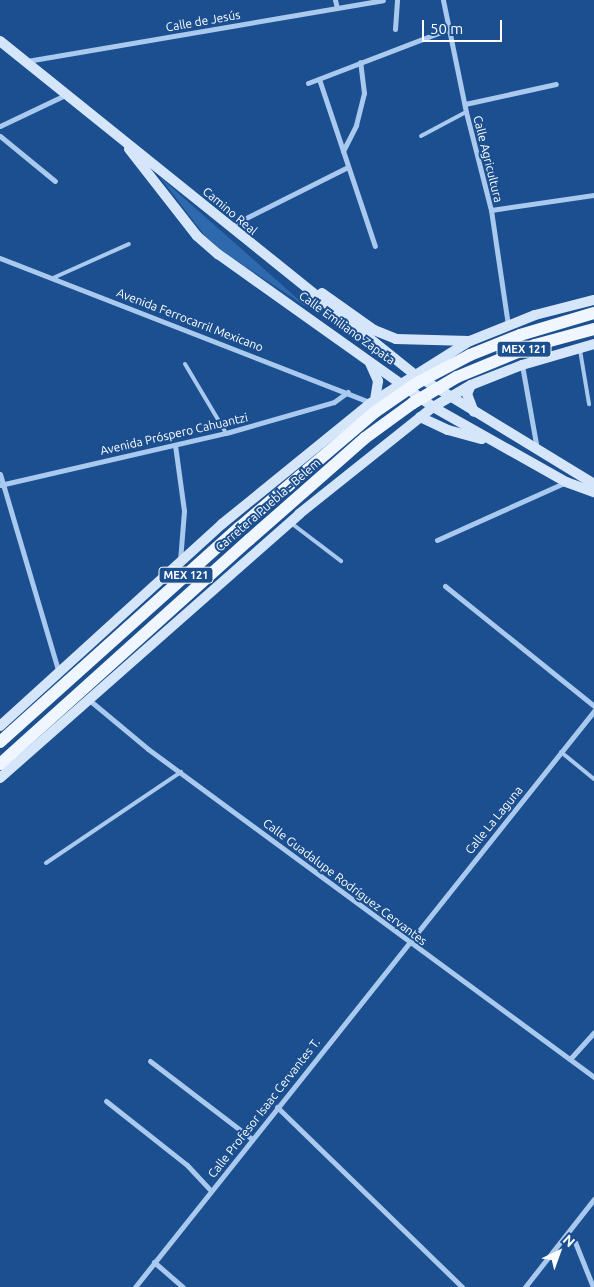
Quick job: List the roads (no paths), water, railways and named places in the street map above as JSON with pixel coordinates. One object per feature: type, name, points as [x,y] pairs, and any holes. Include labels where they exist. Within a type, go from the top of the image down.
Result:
[{"type":"main road","name":"Camino Real","points":[[0,41],[69,94],[121,139],[265,256],[414,374],[447,397]]},
{"type":"main road","name":"Calle Emiliano Zapata","points":[[121,139],[197,236],[402,382],[433,407],[566,482],[594,492]]},
{"type":"main road","points":[[265,256],[374,330],[396,339],[470,341]]},
{"type":"main road","name":"Carretera Puebla - Belem","points":[[0,726],[58,670],[222,524],[373,402],[414,374],[470,341],[508,324],[594,300]]},
{"type":"main road","name":"Carretera Puebla - Belem","points":[[0,742],[240,527],[376,412],[417,383],[470,355],[520,335],[594,313]]},
{"type":"main road","name":"Carretera Puebla - Belem","points":[[0,764],[319,478],[413,402],[457,377],[512,353],[594,329]]},
{"type":"main road","points":[[0,778],[290,522],[433,407],[447,397],[471,385],[522,364],[594,344]]},
{"type":"main road","points":[[365,357],[375,370],[378,381],[373,402]]},
{"type":"main road","points":[[471,385],[467,394],[469,404],[476,415]]},
{"type":"main road","points":[[447,397],[594,484]]},
{"type":"main road","points":[[420,417],[448,430],[498,444]]},
{"type":"street","points":[[335,0],[336,8]]},
{"type":"street","name":"Calle de Jesús","points":[[27,61],[383,0]]},
{"type":"street","points":[[395,29],[397,0]]},
{"type":"street","name":"Calle Agricultura","points":[[443,0],[466,112],[491,210],[508,324]]},
{"type":"street","points":[[308,83],[448,29]]},
{"type":"street","points":[[343,151],[356,125],[364,93],[360,62]]},
{"type":"street","points":[[318,79],[375,246]]},
{"type":"street","points":[[465,104],[556,84]]},
{"type":"street","points":[[0,126],[69,94]]},
{"type":"street","points":[[0,136],[55,181]]},
{"type":"street","points":[[236,223],[348,167]]},
{"type":"street","points":[[491,210],[594,195]]},
{"type":"street","name":"Avenida Ferrocarril Mexicano","points":[[0,258],[373,402]]},
{"type":"street","points":[[522,364],[537,449]]},
{"type":"street","name":"Avenida Próspero Cahuantzi","points":[[3,485],[226,434],[334,402],[348,392]]},
{"type":"street","points":[[175,445],[184,510],[180,562]]},
{"type":"street","points":[[0,474],[58,670]]},
{"type":"street","points":[[437,540],[566,482]]},
{"type":"street","points":[[445,586],[594,706]]},
{"type":"street","name":"Calle Guadalupe Rodríguez Cervantes","points":[[88,699],[409,942],[594,1077]]},
{"type":"street","name":"Calle La Laguna","points":[[409,942],[594,712]]},
{"type":"street","name":"Calle Profesor Isaac Cervantes T.","points":[[136,1286],[409,942]]},
{"type":"street","points":[[570,1059],[594,1032]]},
{"type":"street","points":[[150,1061],[252,1139]]},
{"type":"street","points":[[106,1101],[187,1165],[211,1191]]},
{"type":"street","points":[[278,1107],[462,1287]]},
{"type":"street","points":[[525,1287],[594,1199]]},
{"type":"street","points":[[576,1242],[593,1287]]},
{"type":"street","points":[[154,1262],[183,1287]]},
{"type":"lane","points":[[422,136],[466,112]]},
{"type":"lane","points":[[53,278],[128,244]]},
{"type":"lane","points":[[579,348],[589,404]]},
{"type":"lane","points":[[185,364],[226,434]]},
{"type":"lane","points":[[290,522],[340,561]]},
{"type":"lane","points":[[561,752],[594,779]]},
{"type":"lane","points":[[46,863],[182,772]]}]
